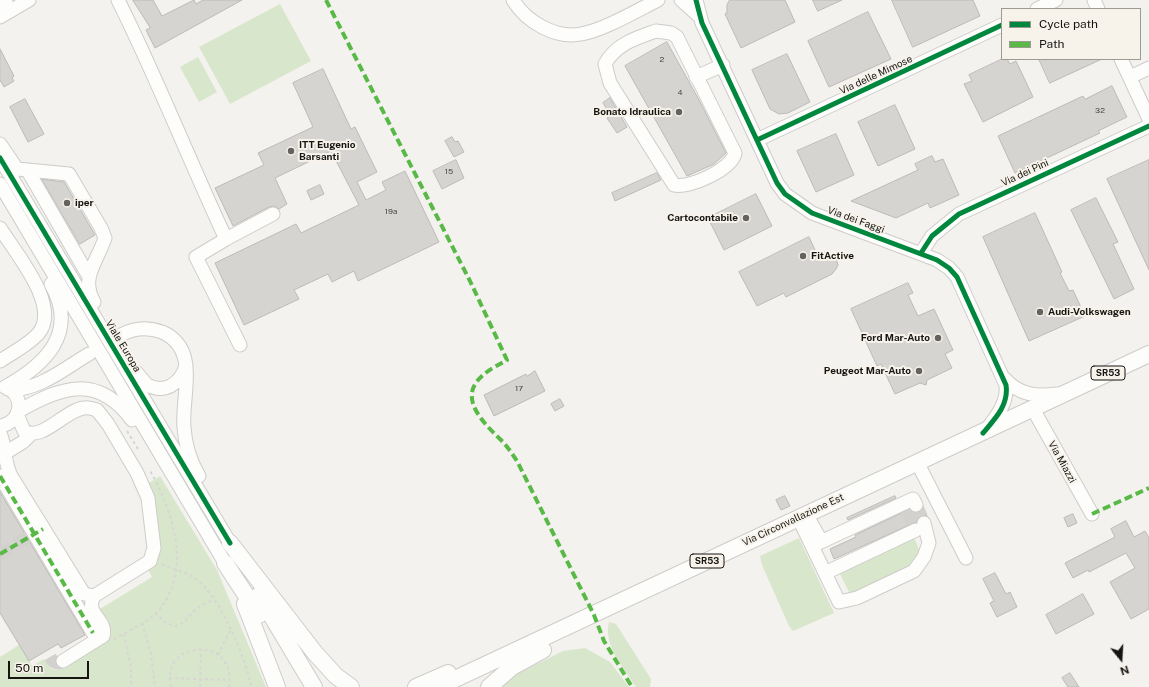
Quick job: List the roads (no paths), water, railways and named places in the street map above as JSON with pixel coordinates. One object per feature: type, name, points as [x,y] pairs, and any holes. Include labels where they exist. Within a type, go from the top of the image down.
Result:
[{"type":"main road","name":"Via Circonvallazione Est","points":[[438,687],[1149,354]]},
{"type":"main road","points":[[230,543],[314,687]]},
{"type":"main road","points":[[230,543],[315,653],[336,676],[351,687]]},
{"type":"main road","points":[[226,563],[246,608],[277,687]]},
{"type":"main road","points":[[226,563],[302,687]]},
{"type":"main road","points":[[489,687],[512,666],[570,636],[600,618],[616,604]]},
{"type":"main road","points":[[416,687],[484,657],[567,627]]},
{"type":"street","points":[[0,4],[6,0]]},
{"type":"street","points":[[0,17],[29,0]]},
{"type":"street","points":[[118,0],[148,60],[180,139],[226,239]]},
{"type":"street","points":[[514,0],[525,15],[538,24],[559,33],[574,35],[592,31],[658,0]]},
{"type":"street","name":"Via dei Faggi","points":[[681,0],[696,13],[702,22],[776,183],[785,194],[798,205],[812,213],[921,253],[949,268],[957,277],[1004,378],[1007,389],[1005,400],[999,412],[983,433]]},
{"type":"street","name":"Via dei Faggi","points":[[696,0],[702,22]]},
{"type":"street","points":[[1039,8],[1056,0]]},
{"type":"street","name":"Via delle Mimose","points":[[757,140],[1001,25]]},
{"type":"street","points":[[656,31],[671,33],[677,37],[696,77],[735,153],[734,158],[729,164],[715,173],[682,187],[674,185],[610,83],[605,64],[610,55],[635,38],[656,31]]},
{"type":"street","points":[[1122,60],[1149,119]]},
{"type":"street","points":[[696,77],[723,66]]},
{"type":"street","points":[[1130,77],[1149,68]]},
{"type":"street","name":"Via dei Pini","points":[[921,253],[932,236],[959,214],[1149,126]]},
{"type":"street","points":[[0,144],[15,168],[28,171],[69,174],[101,228],[105,238],[88,275],[87,284],[89,294],[140,379],[146,385],[160,389],[171,386],[180,378],[186,366]]},
{"type":"street","name":"Viale Europa","points":[[0,158],[230,543]]},
{"type":"street","points":[[28,171],[88,275]]},
{"type":"street","points":[[0,184],[226,563]]},
{"type":"street","points":[[4,388],[37,366],[47,357],[56,342],[60,321],[57,297],[21,234],[8,197]]},
{"type":"street","points":[[240,345],[196,257],[273,214]]},
{"type":"street","points":[[0,228],[31,276],[44,301],[44,324],[38,334],[0,361]]},
{"type":"street","points":[[92,312],[108,325]]},
{"type":"street","points":[[120,335],[140,329],[152,329],[163,333],[177,343],[182,352],[186,366],[187,383],[183,420],[186,442],[195,470],[215,505],[222,528]]},
{"type":"street","points":[[0,426],[12,422],[29,391],[89,354]]},
{"type":"street","points":[[4,388],[28,388],[52,376]]},
{"type":"street","name":"Via dei Faggi","points":[[1004,378],[1016,390],[1028,394],[1040,396],[1067,393]]},
{"type":"street","points":[[4,388],[15,394],[23,429],[31,434]]},
{"type":"street","points":[[18,410],[43,398],[69,389],[83,388],[108,396],[121,407],[132,420],[165,476],[193,508]]},
{"type":"street","points":[[5,453],[23,442],[31,434],[41,432],[75,411],[85,408],[97,410],[108,424],[134,467],[148,498],[154,548],[151,558],[145,566],[94,596],[90,603],[91,608],[103,628],[103,636],[63,661]]},
{"type":"street","name":"Via Miazzi","points":[[1033,409],[1092,514]]},
{"type":"street","points":[[0,433],[7,466],[36,533],[84,594],[94,596]]},
{"type":"street","points":[[916,462],[966,558]]},
{"type":"street","points":[[0,476],[36,533],[93,633]]},
{"type":"street","points":[[818,544],[909,506]]},
{"type":"street","points":[[802,516],[818,544],[825,573],[838,600],[842,602],[857,598],[914,571],[924,557],[918,527],[825,573]]},
{"type":"tunnel","points":[[916,505],[924,523]]},
{"type":"tunnel","points":[[907,510],[915,528]]},
{"type":"tunnel","points":[[0,554],[30,536]]},
{"type":"tunnel","points":[[50,657],[55,662],[59,663],[63,661]]},
{"type":"place","name":"Bonato Idraulica","points":[[679,112]]},
{"type":"place","name":"ITT Eugenio Barsanti","points":[[291,151]]},
{"type":"place","name":"iper","points":[[67,203]]},
{"type":"place","name":"Cartocontabile","points":[[746,218]]},
{"type":"place","name":"FitActive","points":[[803,256]]},
{"type":"place","name":"Audi-Volkswagen","points":[[1040,312]]},
{"type":"place","name":"Ford Mar-Auto","points":[[938,338]]},
{"type":"place","name":"Peugeot Mar-Auto","points":[[919,371]]}]
